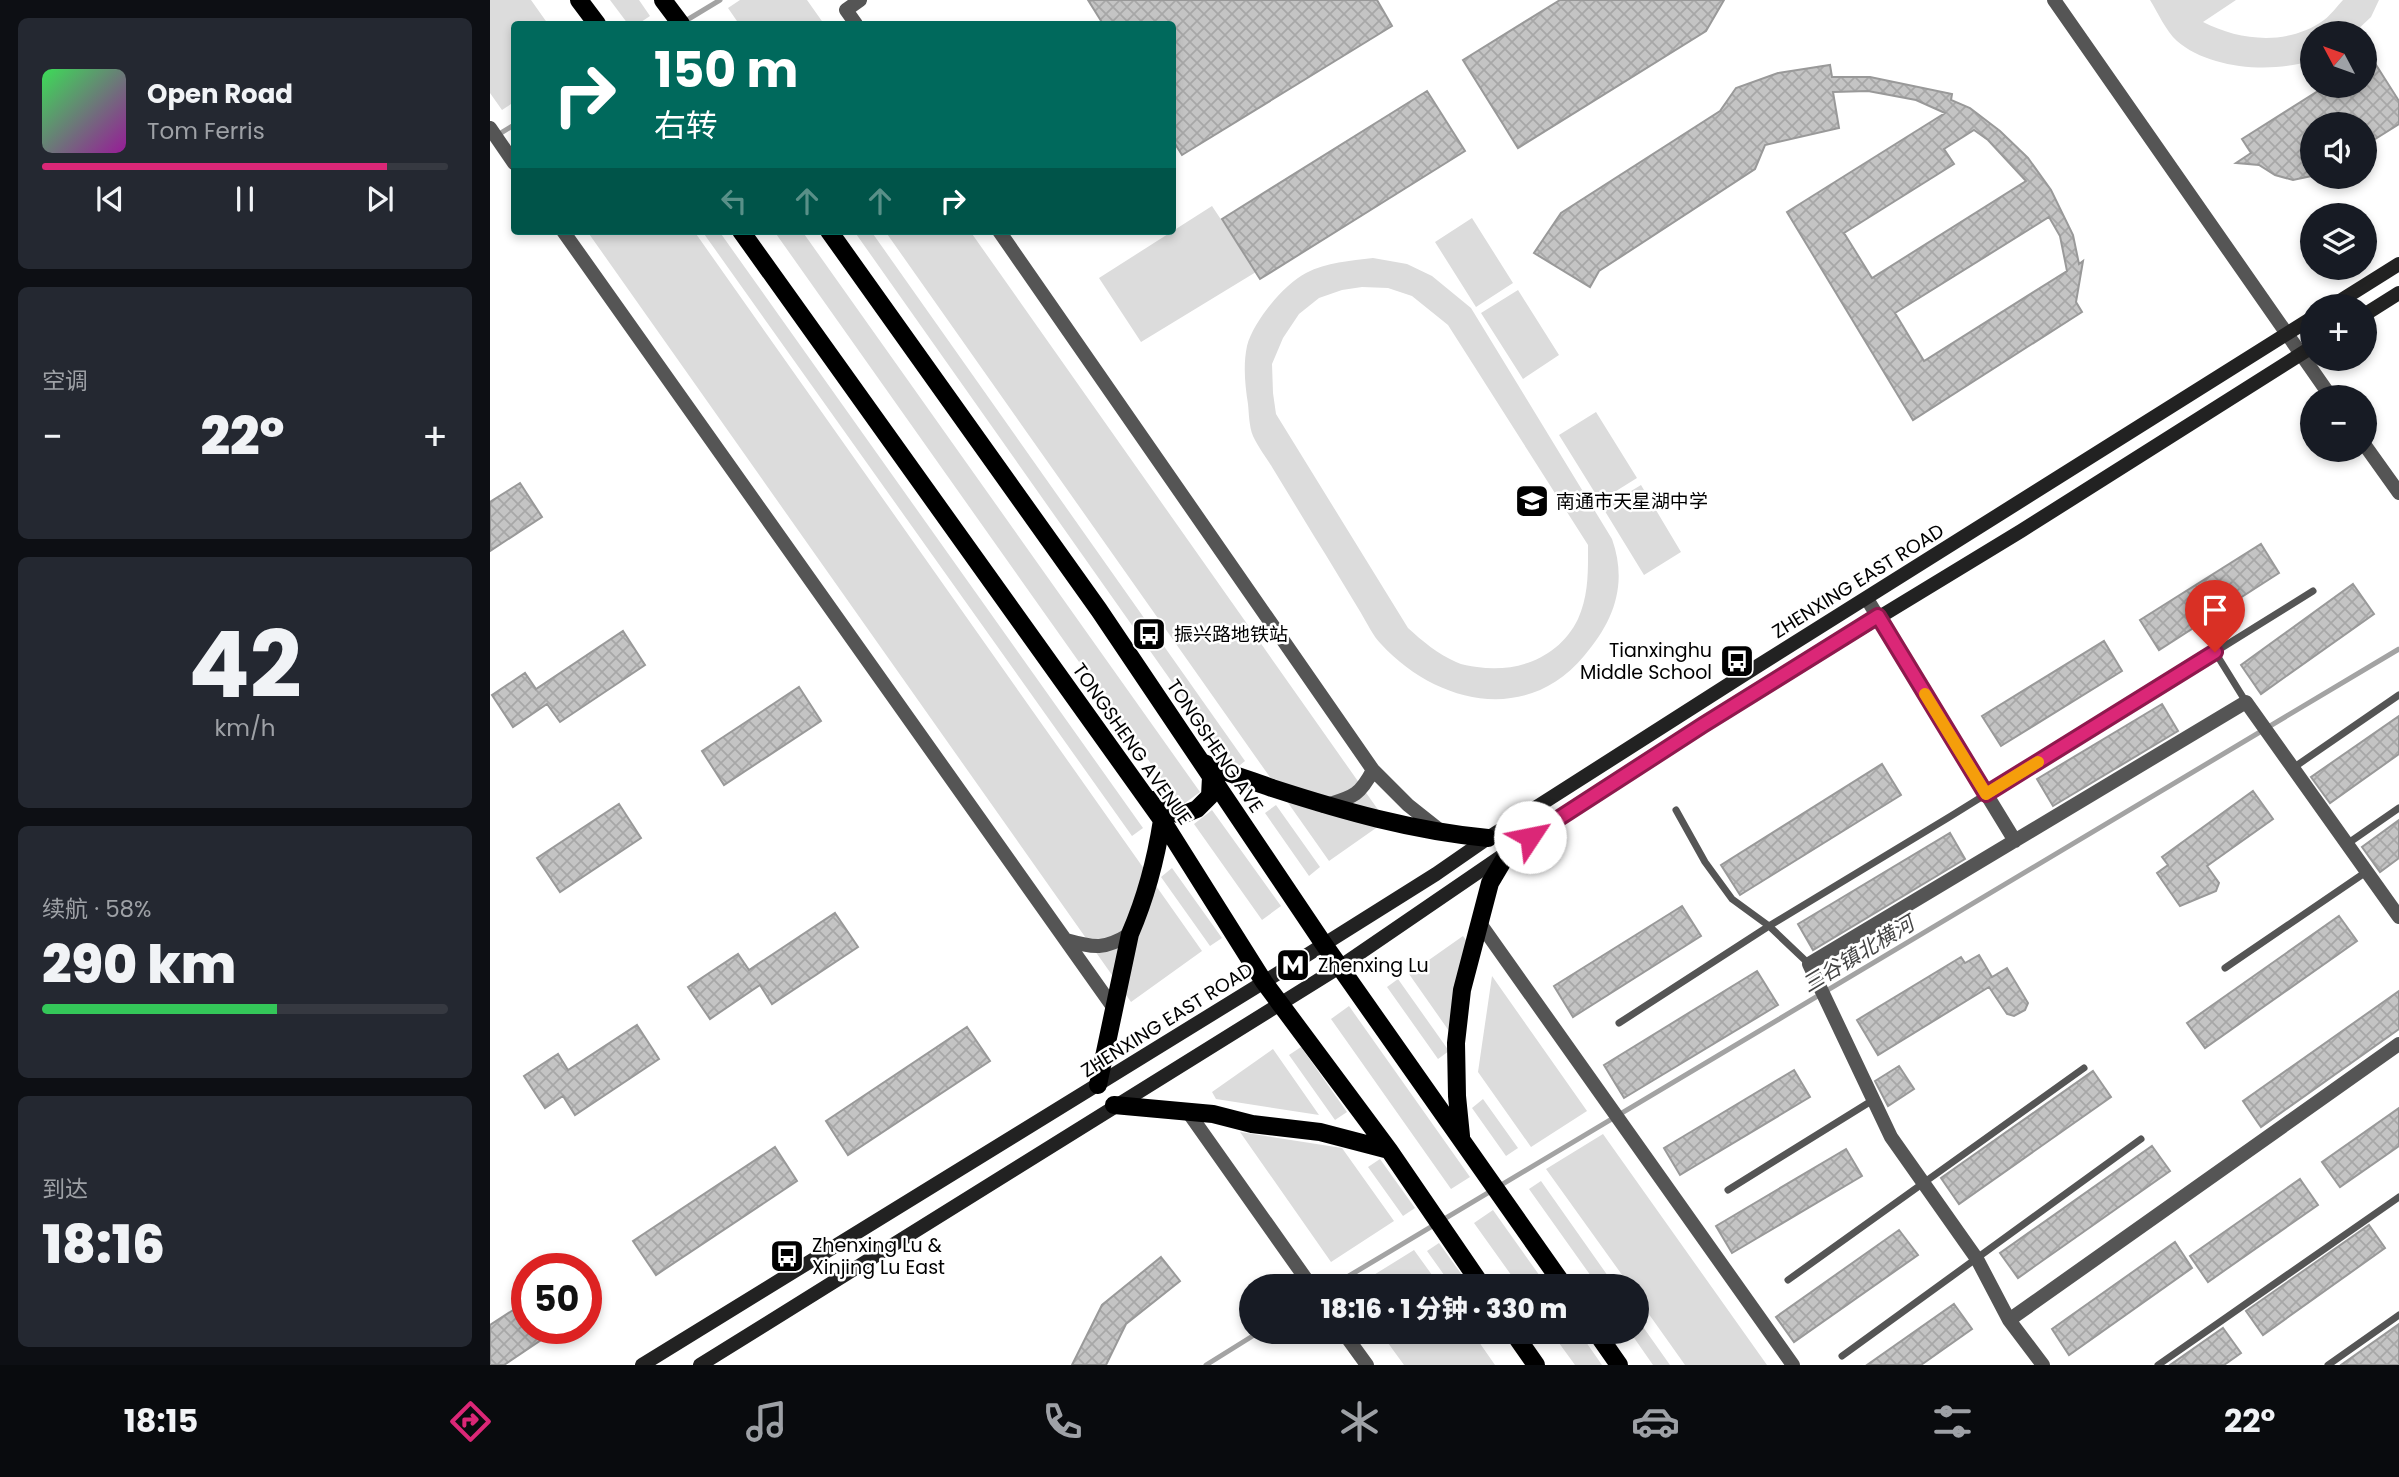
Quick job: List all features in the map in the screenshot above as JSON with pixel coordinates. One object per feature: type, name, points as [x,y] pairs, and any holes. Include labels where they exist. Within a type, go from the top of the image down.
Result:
[{"type":"main road","points":[[663,0],[679,21]]},
{"type":"main road","points":[[581,2],[595,21]]},
{"type":"main road","name":"TONGSHENG AVENUE","points":[[744,235],[1142,791],[1264,982],[1389,1150],[1474,1274]]},
{"type":"main road","name":"TONGSHENG AVE","points":[[832,235],[1098,610],[1323,943],[1556,1274]]},
{"type":"main road","points":[[2351,294],[2399,264]]},
{"type":"main road","points":[[2377,307],[2399,293]]},
{"type":"main road","name":"ZHENXING EAST ROAD","points":[[642,1365],[1264,982],[1745,674],[2300,325]]},
{"type":"main road","name":"ZHENXING EAST ROAD","points":[[699,1365],[1341,966],[1509,851],[1713,719],[2021,531],[2300,354]]},
{"type":"main road","points":[[1200,761],[1223,772],[1324,806],[1381,821],[1443,833],[1488,838]]},
{"type":"main road","points":[[1142,791],[1165,810],[1182,815],[1197,809],[1210,796],[1211,777]]},
{"type":"main road","points":[[1098,1085],[1130,934],[1140,911],[1162,820]]},
{"type":"main road","points":[[1462,1140],[1457,1096],[1456,1044],[1462,990],[1490,883],[1509,851]]},
{"type":"main road","points":[[1115,1105],[1213,1114],[1252,1124],[1320,1132],[1389,1150]]},
{"type":"main road","points":[[1521,1344],[1536,1365]]},
{"type":"main road","points":[[1604,1344],[1619,1365]]},
{"type":"street","points":[[854,21],[842,5],[860,0]]},
{"type":"street","points":[[2054,0],[2285,334],[2300,345]]},
{"type":"street","points":[[490,128],[511,159]]},
{"type":"street","points":[[566,235],[1113,1007]]},
{"type":"street","points":[[1002,235],[1373,770],[1408,805],[1443,833]]},
{"type":"street","points":[[2377,462],[2399,493]]},
{"type":"street","points":[[1867,599],[2015,841]]},
{"type":"street","points":[[2043,1365],[2009,1320],[1977,1259],[1891,1137],[1809,964],[2246,702],[2399,917]]},
{"type":"street","points":[[1324,806],[1349,798],[1363,789],[1373,770]]},
{"type":"street","points":[[1479,922],[1793,1365]]},
{"type":"street","points":[[1066,940],[1094,948],[1113,945],[1130,934]]},
{"type":"street","points":[[2009,1320],[2399,1044]]},
{"type":"street","points":[[1188,1112],[1303,1274]]},
{"type":"street","points":[[1352,1344],[1367,1365]]},
{"type":"lane","points":[[1619,1023],[1769,926],[2313,591]]},
{"type":"lane","points":[[2215,652],[2246,702]]},
{"type":"lane","points":[[2293,768],[2399,695]]},
{"type":"lane","points":[[2347,844],[2399,808]]},
{"type":"lane","points":[[1676,810],[1705,862],[1732,899],[1769,926],[1809,964]]},
{"type":"lane","points":[[2225,968],[2367,871]]},
{"type":"lane","points":[[1788,1280],[2084,1068]]},
{"type":"lane","points":[[1728,1190],[1873,1100]]},
{"type":"lane","points":[[1842,1356],[2141,1139]]},
{"type":"lane","points":[[2158,1365],[2399,1197]]},
{"type":"lane","points":[[2328,1365],[2399,1315]]},
{"type":"shaded area","points":[[490,0],[531,0],[546,21],[511,21],[511,104],[502,110],[490,93]]},
{"type":"shaded area","points":[[610,0],[639,0],[650,16],[642,21],[626,21]]},
{"type":"shaded area","points":[[740,0],[807,0],[822,21],[737,21],[728,8]]},
{"type":"shaded area","points":[[2150,0],[2236,0],[2203,22],[2248,37],[2280,37],[2300,32],[2300,63],[2261,68],[2223,63],[2190,50],[2177,41]]},
{"type":"shaded area","points":[[2343,0],[2379,0],[2367,21],[2322,21]]},
{"type":"shaded area","points":[[1212,206],[1256,272],[1141,342],[1099,278],[1166,235],[1176,235],[1176,229]]},
{"type":"shaded area","points":[[1472,218],[1513,283],[1476,307],[1435,242]]},
{"type":"shaded area","points":[[590,235],[697,235],[1202,951],[1131,1002]]},
{"type":"shaded area","points":[[705,235],[722,235],[1143,828],[1132,836]]},
{"type":"shaded area","points":[[777,235],[805,235],[1200,792],[1181,806]]},
{"type":"shaded area","points":[[857,235],[874,235],[1245,761],[1234,770]]},
{"type":"shaded area","points":[[888,235],[973,235],[1386,821],[1329,861]]},
{"type":"shaded area","points":[[1373,258],[1407,264],[1432,276],[1471,308],[1612,539],[1619,571],[1618,587],[1610,615],[1584,656],[1561,678],[1536,692],[1509,698],[1482,698],[1454,692],[1428,681],[1403,665],[1373,633],[1253,436],[1249,420],[1245,368],[1250,336],[1263,315],[1288,286],[1306,273],[1330,264]],"holes":[[[1362,287],[1388,288],[1412,296],[1448,325],[1588,545],[1586,592],[1578,619],[1560,644],[1522,665],[1507,668],[1463,665],[1437,651],[1408,628],[1276,414],[1272,364],[1283,338],[1299,314],[1319,298],[1342,290]]]},
{"type":"shaded area","points":[[1518,290],[1559,355],[1523,379],[1481,313]]},
{"type":"shaded area","points":[[1596,412],[1637,478],[1600,501],[1559,435]]},
{"type":"shaded area","points":[[1641,485],[1681,552],[1644,575],[1603,508]]},
{"type":"shaded area","points":[[1276,805],[1320,867],[1309,876],[1265,813]]},
{"type":"shaded area","points":[[1212,810],[1281,906],[1262,920],[1194,824]]},
{"type":"shaded area","points":[[1172,868],[1222,938],[1210,946],[1161,877]]},
{"type":"shaded area","points":[[1463,936],[1469,944],[1449,1031],[1409,974]]},
{"type":"shaded area","points":[[1492,976],[1587,1111],[1531,1147],[1478,1072]]},
{"type":"shaded area","points":[[1398,979],[1449,1051],[1438,1059],[1387,987]]},
{"type":"shaded area","points":[[1349,1006],[1470,1177],[1451,1189],[1331,1019]]},
{"type":"shaded area","points":[[1301,1047],[1347,1112],[1335,1120],[1289,1055]]},
{"type":"shaded area","points":[[1273,1049],[1319,1115],[1216,1099],[1212,1092]]},
{"type":"shaded area","points":[[1483,1099],[1518,1148],[1506,1156],[1472,1108]]},
{"type":"shaded area","points":[[1240,1132],[1342,1148],[1394,1221],[1331,1262]]},
{"type":"shaded area","points":[[1603,1134],[1767,1365],[1685,1365],[1649,1314],[1649,1274],[1621,1274],[1546,1169]]},
{"type":"shaded area","points":[[1380,1159],[1415,1208],[1403,1216],[1368,1167]]},
{"type":"shaded area","points":[[1541,1181],[1607,1274],[1589,1274],[1529,1189]]},
{"type":"shaded area","points":[[1493,1210],[1538,1274],[1510,1274],[1474,1223]]},
{"type":"shaded area","points":[[1439,1243],[1461,1274],[1443,1274],[1427,1251]]},
{"type":"shaded area","points":[[1414,1250],[1431,1274],[1375,1274]]},
{"type":"shaded area","points":[[1649,1335],[1670,1365],[1653,1365],[1638,1344],[1649,1344]]},
{"type":"shaded area","points":[[1389,1344],[1480,1344],[1495,1365],[1404,1365]]},
{"type":"shaded area","points":[[1560,1344],[1587,1344],[1602,1365],[1575,1365]]},
{"type":"building","points":[[1088,0],[1377,0],[1392,26],[1182,155],[1176,145],[1176,21],[1101,21]]},
{"type":"building","points":[[1560,0],[1724,0],[1706,31],[1518,148],[1463,60]]},
{"type":"building","points":[[1830,65],[1832,77],[1870,77],[1952,94],[1951,100],[1970,108],[2000,131],[2028,158],[2051,190],[2073,235],[2079,264],[2083,261],[2076,302],[2082,312],[1913,420],[1787,212],[1945,113],[1916,100],[1868,91],[1833,92],[1839,128],[1765,145],[1755,169],[1599,271],[1590,287],[1534,253],[1561,213],[1720,111],[1736,88],[1778,73]],"holes":[[[1974,130],[1988,140],[2026,181],[1872,278],[1844,233],[1954,164],[1944,149]],[[2049,217],[2060,236],[2067,271],[1924,361],[1895,313]]]},
{"type":"building","points":[[2377,66],[2399,101],[2399,124],[2377,138],[2377,112],[2300,112],[2300,179],[2293,180],[2275,175],[2259,165],[2236,163],[2251,153],[2242,139],[2307,98],[2377,98]]},
{"type":"building","points":[[1427,91],[1465,151],[1260,279],[1222,219]]},
{"type":"building","points":[[520,483],[542,517],[490,551],[490,502]]},
{"type":"building","points":[[2261,544],[2279,573],[2159,650],[2140,620]]},
{"type":"building","points":[[2353,584],[2374,614],[2261,694],[2241,665]]},
{"type":"building","points":[[623,631],[645,665],[560,722],[547,704],[513,727],[492,695],[525,673],[536,689]]},
{"type":"building","points":[[2104,641],[2122,671],[2001,746],[1982,716]]},
{"type":"building","points":[[799,687],[821,721],[724,785],[702,751]]},
{"type":"building","points":[[2162,704],[2178,731],[2053,806],[2037,779]]},
{"type":"building","points":[[2399,716],[2399,754],[2330,803],[2311,777]]},
{"type":"building","points":[[1882,764],[1901,795],[1740,895],[1721,865]]},
{"type":"building","points":[[2253,791],[2273,819],[2207,866],[2219,883],[2216,891],[2180,906],[2157,873],[2168,865],[2162,857]]},
{"type":"building","points":[[619,804],[641,838],[560,892],[537,858]]},
{"type":"building","points":[[2399,820],[2399,858],[2380,872],[2362,847]]},
{"type":"building","points":[[1950,833],[1965,859],[1813,950],[1798,924]]},
{"type":"building","points":[[1682,906],[1701,936],[1573,1017],[1554,986]]},
{"type":"building","points":[[835,913],[858,947],[772,1004],[760,985],[710,1019],[688,987],[738,954],[749,970]]},
{"type":"building","points":[[2339,916],[2357,941],[2205,1048],[2187,1023]]},
{"type":"building","points":[[1979,955],[1992,977],[2007,968],[2028,1003],[2025,1010],[2014,1016],[2007,1014],[1989,987],[1878,1055],[1857,1020],[1961,957],[1965,963]]},
{"type":"building","points":[[1757,971],[1778,1005],[1624,1098],[1604,1065]]},
{"type":"building","points":[[2399,991],[2399,1029],[2261,1127],[2243,1101]]},
{"type":"building","points":[[637,1025],[659,1059],[575,1115],[563,1096],[545,1108],[524,1076],[558,1054],[568,1070]]},
{"type":"building","points":[[967,1027],[990,1061],[848,1155],[826,1121]]},
{"type":"building","points":[[1899,1066],[1914,1089],[1888,1106],[1875,1081]]},
{"type":"building","points":[[1794,1070],[1810,1097],[1680,1175],[1664,1148]]},
{"type":"building","points":[[2093,1071],[2111,1097],[1959,1204],[1941,1178]]},
{"type":"building","points":[[2399,1108],[2399,1146],[2340,1187],[2322,1162]]},
{"type":"building","points":[[2152,1146],[2170,1171],[2018,1278],[2000,1253]]},
{"type":"building","points":[[775,1147],[797,1181],[656,1275],[633,1241]]},
{"type":"building","points":[[1846,1149],[1862,1176],[1732,1253],[1716,1226]]},
{"type":"building","points":[[2300,1179],[2318,1205],[2208,1282],[2190,1256]]},
{"type":"building","points":[[2369,1225],[2385,1248],[2263,1335],[2246,1311]]},
{"type":"building","points":[[1899,1230],[1918,1255],[1794,1342],[1776,1317]]},
{"type":"building","points":[[2175,1242],[2192,1268],[2069,1355],[2052,1329]]},
{"type":"building","points":[[1161,1257],[1180,1281],[1126,1324],[1106,1365],[1072,1365],[1102,1305]]},
{"type":"building","points":[[1954,1304],[1972,1329],[1921,1365],[1867,1365]]},
{"type":"building","points":[[511,1311],[511,1344],[535,1344],[504,1365],[490,1365],[490,1325]]},
{"type":"building","points":[[2399,1324],[2399,1365],[2341,1365]]},
{"type":"building","points":[[2223,1328],[2241,1353],[2224,1365],[2170,1365]]},
{"type":"waterway","points":[[685,21],[720,0]]},
{"type":"waterway","points":[[496,136],[511,127]]},
{"type":"waterway","name":"三谷镇北横河","points":[[1352,1274],[2399,649]]},
{"type":"waterway","name":"三谷镇北横河","points":[[1206,1365],[1240,1344]]},
{"type":"slow traffic","points":[[1925,694],[1986,794],[2038,762]]},
{"type":"place","name":"南通市天星湖中学","points":[[1532,501]]},
{"type":"place","name":"振兴路地铁站","points":[[1149,634]]},
{"type":"place","name":"Tianxinghu Middle School","points":[[1737,661]]},
{"type":"place","name":"Zhenxing Lu","points":[[1293,965]]},
{"type":"place","name":"Zhenxing Lu & Xinjing Lu East","points":[[787,1256]]},
{"type":"route","points":[[1530,837],[1878,616],[1986,794],[2215,652]]}]
